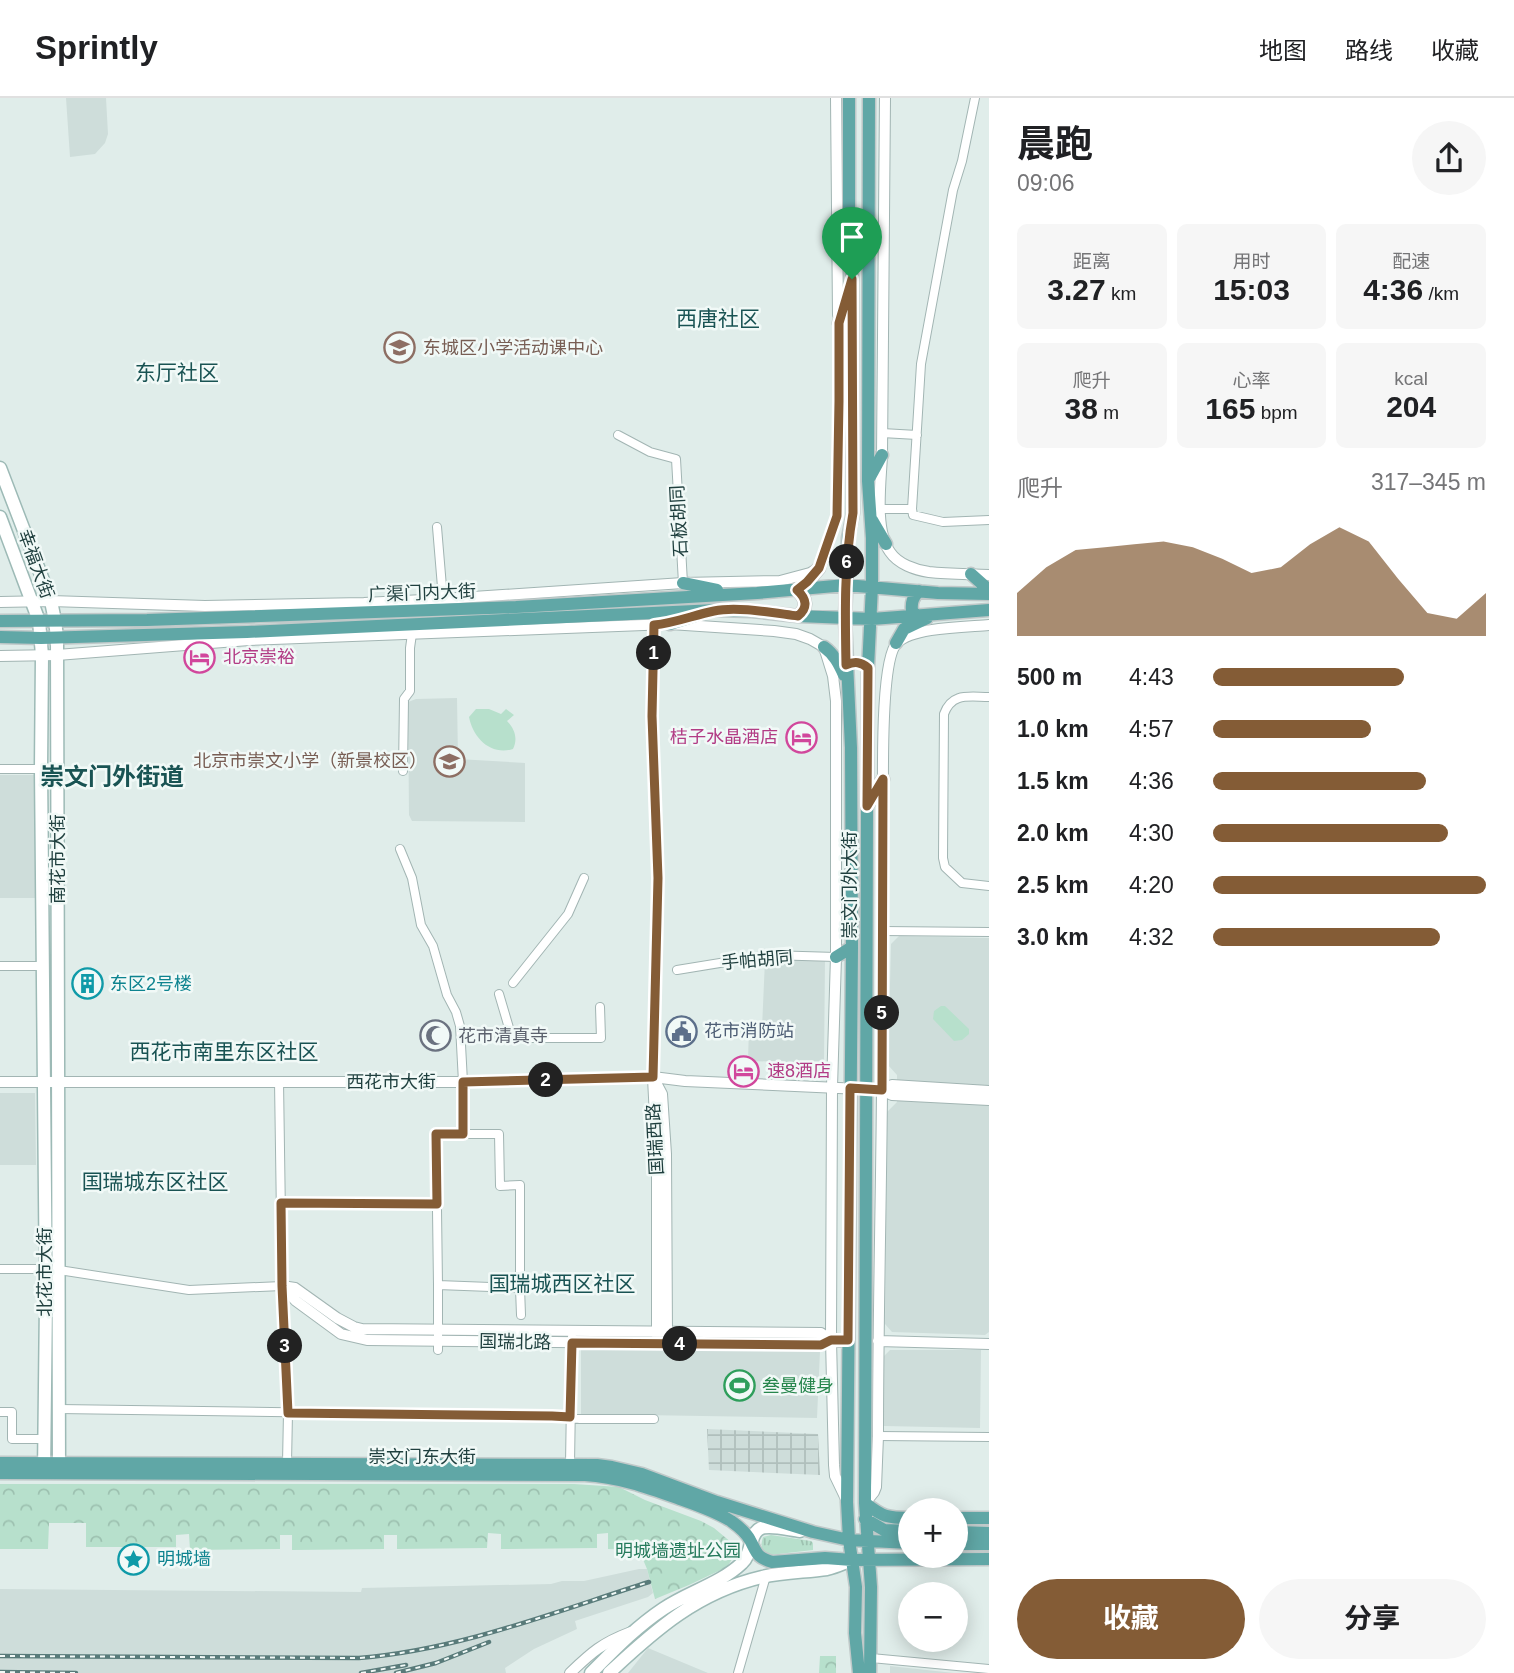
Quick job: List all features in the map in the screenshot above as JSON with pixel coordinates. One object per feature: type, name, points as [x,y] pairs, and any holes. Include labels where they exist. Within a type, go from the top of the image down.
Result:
[{"type":"main road","name":"崇文门外大街","points":[[849,98],[853,513],[848,538],[845,619],[851,737],[852,947],[847,1502],[856,1587],[855,1633],[859,1673]]},
{"type":"main road","name":"崇文门外大街","points":[[869,98],[868,481],[875,513],[868,668],[867,806],[866,1089],[872,1341],[865,1519],[871,1587],[870,1673]]},
{"type":"main road","points":[[852,279],[839,323],[852,353]]},
{"type":"main road","points":[[868,481],[882,455]]},
{"type":"main road","name":"幸福大街","points":[[0,468],[51,601],[57,637]]},
{"type":"main road","points":[[875,513],[886,544]]},
{"type":"main road","name":"幸福大街","points":[[0,517],[33,602],[41,638]]},
{"type":"main road","points":[[848,538],[858,547],[864,546],[872,538]]},
{"type":"main road","points":[[798,616],[805,607],[803,595],[797,590],[819,568]]},
{"type":"main road","points":[[971,574],[989,592]]},
{"type":"main road","points":[[683,583],[738,594]]},
{"type":"main road","name":"广渠门内大街","points":[[0,621],[160,620],[516,607],[846,585],[919,591],[989,592]]},
{"type":"main road","points":[[917,616],[912,611],[911,604],[919,591]]},
{"type":"main road","points":[[670,624],[716,610]]},
{"type":"main road","name":"广渠门内大街","points":[[0,637],[261,632],[716,610],[762,611],[845,619],[988,611]]},
{"type":"main road","points":[[896,643],[904,629],[933,614]]},
{"type":"main road","name":"南花市大街","points":[[57,637],[58,1082]]},
{"type":"main road","name":"南花市大街","points":[[41,638],[44,1082]]},
{"type":"main road","points":[[824,647],[836,659],[849,692]]},
{"type":"main road","points":[[846,665],[856,662],[868,668]]},
{"type":"main road","points":[[867,806],[883,779]]},
{"type":"main road","points":[[836,957],[852,947]]},
{"type":"main road","name":"北花市大街","points":[[44,1082],[44,1468]]},
{"type":"main road","name":"北花市大街","points":[[58,1082],[59,1468]]},
{"type":"main road","points":[[831,1340],[848,1340]]},
{"type":"main road","points":[[0,1463],[59,1468]]},
{"type":"main road","name":"崇文门东大街","points":[[59,1468],[287,1464],[604,1466],[634,1472],[813,1532],[849,1540],[898,1543]]},
{"type":"main road","points":[[0,1473],[44,1468]]},
{"type":"main road","name":"崇文门东大街","points":[[59,1468],[604,1476],[643,1485],[717,1513],[740,1528],[752,1544]]},
{"type":"main road","points":[[865,1503],[880,1515],[898,1518]]},
{"type":"main road","points":[[968,1518],[989,1518]]},
{"type":"main road","points":[[865,1519],[885,1530],[898,1531]]},
{"type":"main road","name":"崇文门东大街","points":[[752,1544],[755,1534],[764,1527],[813,1532]]},
{"type":"main road","points":[[968,1532],[989,1533]]},
{"type":"main road","points":[[752,1544],[757,1554],[772,1562],[825,1558],[989,1559]]},
{"type":"main road","points":[[591,1673],[635,1630],[663,1609],[720,1580],[736,1568],[747,1558],[752,1544]]},
{"type":"main road","points":[[968,1544],[989,1544]]},
{"type":"main road","points":[[609,1673],[671,1618],[694,1604],[740,1583],[766,1576],[827,1569],[852,1560]]},
{"type":"street","points":[[819,568],[837,516],[839,323],[836,98]]},
{"type":"street","points":[[885,98],[882,455],[875,513],[912,509]]},
{"type":"street","points":[[975,98],[953,190],[921,364],[912,509],[913,515],[943,522],[989,520]]},
{"type":"street","points":[[869,134],[884,136]]},
{"type":"street","points":[[882,433],[917,435]]},
{"type":"street","name":"石板胡同","points":[[618,435],[650,452],[676,459],[683,583]]},
{"type":"street","points":[[437,527],[443,600]]},
{"type":"street","points":[[886,544],[896,559],[908,566],[926,571],[989,575]]},
{"type":"street","name":"广渠门内大街","points":[[0,602],[205,606],[443,600],[683,583],[780,582],[819,568]]},
{"type":"street","points":[[0,656],[57,655],[249,640],[670,624],[796,634],[824,647]]},
{"type":"street","points":[[653,1077],[658,878],[652,716],[654,625]]},
{"type":"street","points":[[896,643],[924,631],[989,625]]},
{"type":"street","points":[[403,771],[404,699],[410,691],[412,634]]},
{"type":"street","name":"崇文门外大街","points":[[865,1503],[876,1487],[878,1436],[872,1341],[882,1090],[883,733],[887,667],[896,643]]},
{"type":"street","name":"崇文门外大街","points":[[824,647],[836,701],[831,1340],[834,1472],[847,1502]]},
{"type":"street","points":[[989,697],[961,697],[953,700],[944,714],[943,858],[945,867],[962,883],[989,886]]},
{"type":"street","points":[[0,769],[41,769]]},
{"type":"street","points":[[400,849],[412,878],[421,925],[433,946],[447,995],[460,1026],[463,1134]]},
{"type":"street","points":[[513,983],[568,914],[584,878]]},
{"type":"street","points":[[882,930],[989,932]]},
{"type":"street","name":"手帕胡同","points":[[677,970],[769,956],[836,957]]},
{"type":"street","points":[[0,966],[42,966]]},
{"type":"street","points":[[499,994],[512,1038],[601,1038],[600,1007]]},
{"type":"street","name":"西花市大街","points":[[0,1082],[463,1082],[653,1077],[882,1090]]},
{"type":"street","name":"国瑞西路","points":[[653,1077],[662,1094],[666,1154],[662,1344]]},
{"type":"street","points":[[279,1081],[287,1464]]},
{"type":"street","points":[[882,1090],[891,1085],[989,1091]]},
{"type":"street","points":[[882,1090],[892,1095],[989,1100]]},
{"type":"street","points":[[438,1346],[436,1134],[499,1134],[500,1186],[520,1185],[521,1315]]},
{"type":"street","points":[[281,1203],[437,1204]]},
{"type":"street","points":[[0,1269],[45,1269]]},
{"type":"street","points":[[59,1270],[189,1290],[282,1286]]},
{"type":"street","name":"国瑞北路","points":[[282,1286],[295,1288],[337,1318],[362,1329],[821,1333],[831,1340],[821,1345],[662,1344],[572,1338],[438,1346],[382,1341],[341,1334],[296,1301],[282,1286]]},
{"type":"street","points":[[438,1286],[520,1288]]},
{"type":"street","points":[[570,1464],[572,1338]]},
{"type":"street","points":[[872,1341],[989,1344]]},
{"type":"street","points":[[58,1409],[654,1419]]},
{"type":"street","points":[[0,1412],[12,1412],[12,1439],[43,1439]]},
{"type":"street","points":[[878,1436],[989,1437]]},
{"type":"street","points":[[738,1673],[766,1576]]},
{"type":"street","points":[[570,1673],[608,1641],[635,1630]]},
{"type":"street","points":[[871,1658],[989,1669]]},
{"type":"shaded area","points":[[66,98],[106,98],[108,134],[105,143],[95,154],[70,157]]},
{"type":"shaded area","name":"北京市崇文小学（新景校区）","points":[[457,698],[458,759],[525,763],[525,822],[412,821],[409,815],[408,702],[416,699]]},
{"type":"shaded area","points":[[0,775],[37,775],[35,898],[0,898]]},
{"type":"shaded area","points":[[899,936],[989,938],[989,1332],[985,1335],[892,1332],[885,1324],[887,1112],[897,1102],[897,1075],[888,1065],[891,944]]},
{"type":"shaded area","points":[[825,959],[824,1063],[748,1061],[749,1027],[762,1028],[765,960]]},
{"type":"shaded area","points":[[0,1093],[35,1093],[36,1165],[0,1165]]},
{"type":"shaded area","points":[[581,1348],[820,1351],[817,1418],[581,1414]]},
{"type":"shaded area","points":[[890,1350],[981,1350],[980,1428],[884,1426],[883,1357]]},
{"type":"shaded area","points":[[707,1429],[818,1434],[820,1475],[709,1470]]},
{"type":"shaded area","points":[[647,1569],[653,1593],[648,1597],[575,1621],[577,1629],[534,1649],[505,1668],[506,1673],[0,1673],[0,1589],[361,1592],[362,1588],[551,1584],[584,1581]]},
{"type":"shaded area","points":[[648,1648],[708,1673],[628,1673]]},
{"type":"shaded area","points":[[890,1666],[954,1673],[890,1673]]},
{"type":"green space","points":[[476,709],[489,709],[501,714],[506,709],[514,715],[507,721],[515,734],[513,749],[497,750],[484,744],[474,732],[469,717]]},
{"type":"green space","points":[[945,1006],[969,1029],[969,1034],[962,1040],[954,1041],[933,1019],[934,1011]]},
{"type":"green space","name":"明城墙遗址公园","points":[[0,1484],[574,1484],[619,1487],[714,1528],[732,1543],[734,1556],[727,1567],[655,1599],[639,1550],[608,1549],[608,1533],[597,1534],[597,1548],[501,1549],[501,1534],[488,1533],[487,1548],[397,1549],[397,1535],[384,1535],[384,1549],[292,1550],[292,1535],[280,1535],[280,1549],[190,1550],[189,1534],[176,1535],[176,1547],[86,1547],[86,1523],[49,1523],[48,1549],[0,1549]]},
{"type":"green space","points":[[771,1535],[811,1541],[813,1550],[765,1554],[763,1537]]},
{"type":"green space","points":[[820,1656],[836,1656],[836,1673],[819,1673]]},
{"type":"railway","points":[[0,1656],[359,1658],[396,1654],[506,1628],[649,1582]]},
{"type":"railway","points":[[396,1673],[436,1663],[489,1642]]},
{"type":"railway","points":[[361,1673],[406,1665]]},
{"type":"railway","points":[[0,1672],[76,1673]]},
{"type":"place","name":"东城区小学活动课中心","points":[[400,348]]},
{"type":"place","name":"北京崇裕","points":[[200,657]]},
{"type":"place","name":"桔子水晶酒店","points":[[801,737]]},
{"type":"place","name":"北京市崇文小学（新景校区）","points":[[450,761]]},
{"type":"place","name":"东区2号楼","points":[[87,984]]},
{"type":"place","name":"花市消防站","points":[[681,1031]]},
{"type":"place","name":"花市清真寺","points":[[435,1036]]},
{"type":"place","name":"速8酒店","points":[[744,1071]]},
{"type":"place","name":"叁曼健身","points":[[739,1386]]},
{"type":"place","name":"明城墙","points":[[134,1559]]},
{"type":"district","name":"西唐社区","points":[[718,318]]},
{"type":"district","name":"东厅社区","points":[[177,372]]},
{"type":"district","name":"崇文门外街道","points":[[112,776]]},
{"type":"district","name":"西花市南里东区社区","points":[[224,1051]]},
{"type":"district","name":"国瑞城东区社区","points":[[155,1181]]},
{"type":"district","name":"国瑞城西区社区","points":[[562,1283]]},
{"type":"route","points":[[852,279],[853,513],[846,570],[846,665],[856,662],[868,668],[867,806],[883,779],[882,1090],[850,1088],[848,1340],[831,1340],[821,1345],[572,1343],[570,1417],[288,1413],[281,1203],[437,1204],[436,1134],[463,1134],[463,1082],[653,1077],[658,878],[652,716],[654,625],[670,624],[716,610],[762,611],[798,616],[804,611],[803,595],[797,590],[819,568],[837,516],[839,323],[852,279]]}]
